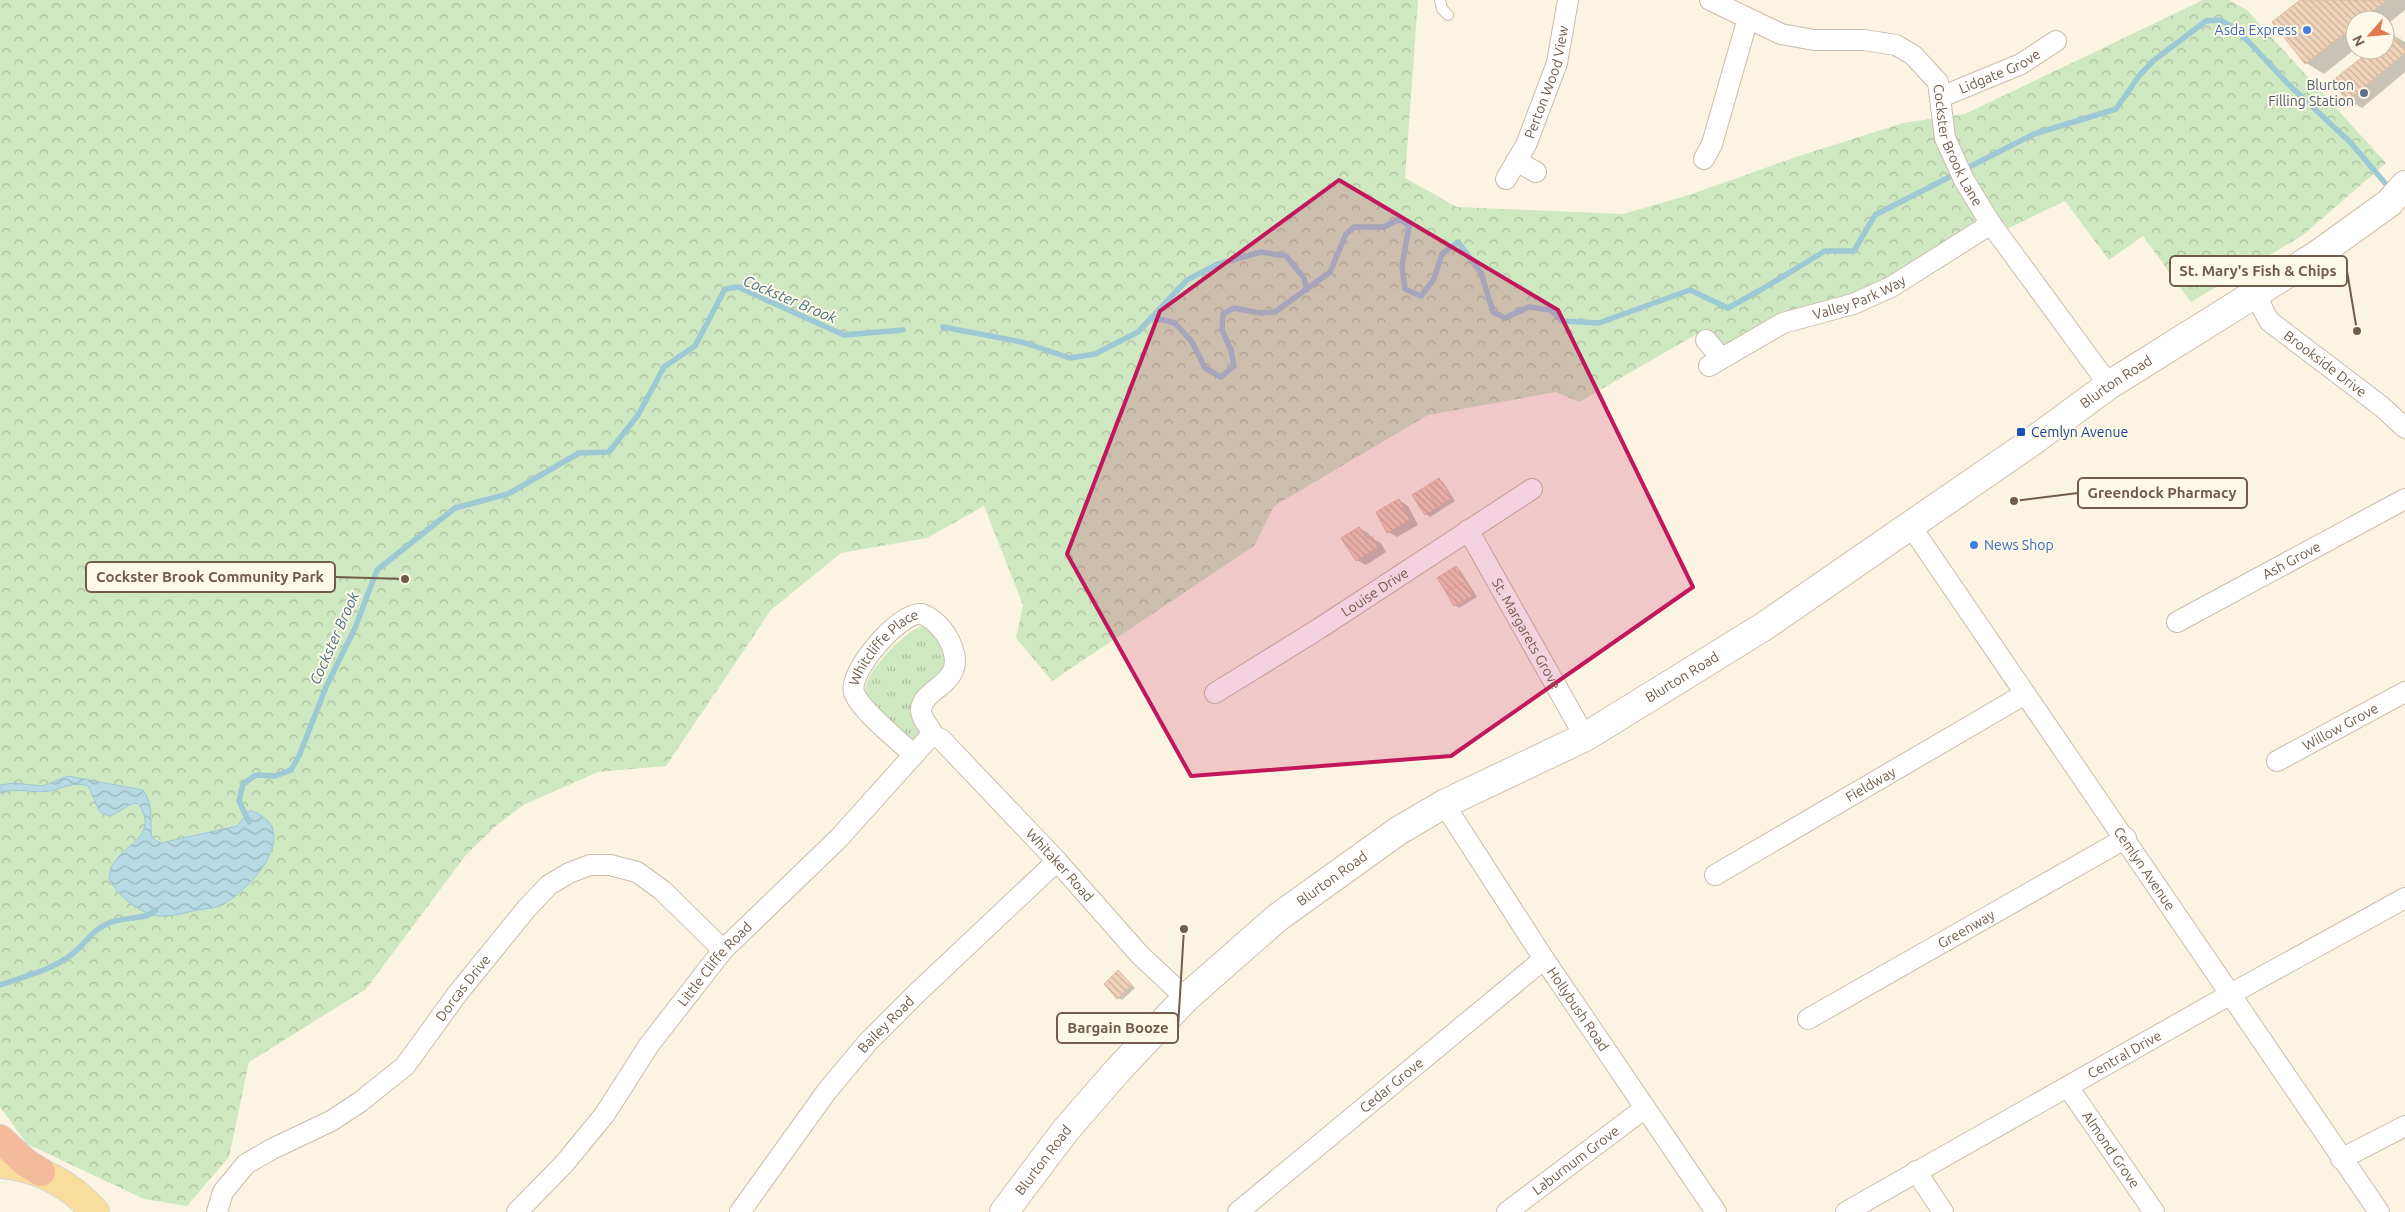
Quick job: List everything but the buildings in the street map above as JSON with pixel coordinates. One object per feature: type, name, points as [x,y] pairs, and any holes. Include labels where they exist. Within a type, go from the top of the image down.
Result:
[{"type":"highway","points":[[0,1140],[26,1163],[41,1172]]},
{"type":"main road","points":[[0,1164],[41,1172],[58,1180],[78,1194],[95,1212]]},
{"type":"street","name":"Perton Wood View","points":[[1506,179],[1529,138],[1557,63],[1568,0]]},
{"type":"street","name":"Cockster Brook Lane","points":[[1710,0],[1781,34],[1814,40],[1864,40],[1896,44],[1913,55],[1938,82],[1945,138],[1964,180],[1991,224],[2109,385]]},
{"type":"street","points":[[1714,152],[1748,18]]},
{"type":"street","name":"Lidgate Grove","points":[[1941,97],[2021,64],[2056,41]]},
{"type":"street","points":[[1516,161],[1536,172]]},
{"type":"street","name":"Blurton Road","points":[[1004,1212],[1065,1131],[1118,1070],[1186,998],[1277,918],[1398,831],[1444,804],[1585,737],[1763,627],[2030,443],[2109,385],[2317,255],[2399,192]]},
{"type":"street","name":"Valley Park Way","points":[[1706,340],[1715,362],[1782,323],[1853,304],[1891,287],[1991,224]]},
{"type":"street","name":"Brookside Drive","points":[[2255,294],[2269,322],[2381,406],[2405,428]]},
{"type":"street","name":"Louise Drive","points":[[1215,693],[1320,628],[1532,489]]},
{"type":"street","name":"Ash Grove","points":[[2177,622],[2405,499]]},
{"type":"street","name":"Cemlyn Avenue","points":[[1910,525],[2126,838],[2379,1212]]},
{"type":"street","name":"St. Margarets Grove","points":[[1468,530],[1585,737]]},
{"type":"street","name":"Whitcliffe Place","points":[[914,755],[858,702],[852,686],[860,665],[891,630],[910,616],[919,614],[931,618],[944,632],[951,644],[954,656],[954,668],[950,677],[925,700],[921,708],[922,717],[934,736]]},
{"type":"street","name":"Willow Grove","points":[[2277,761],[2405,692]]},
{"type":"street","name":"Fieldway","points":[[1715,875],[2025,694]]},
{"type":"street","name":"Little Cliffe Road","points":[[517,1212],[564,1164],[605,1114],[649,1045],[723,950],[839,838],[914,755],[934,736]]},
{"type":"street","name":"Whitaker Road","points":[[934,736],[940,739],[1057,861],[1140,955],[1186,998]]},
{"type":"street","name":"Hollybush Road","points":[[1444,804],[1544,959],[1716,1212]]},
{"type":"street","name":"Greenway","points":[[1808,1019],[2126,838]]},
{"type":"street","name":"Bailey Road","points":[[740,1212],[827,1091],[867,1043],[925,985],[1057,861]]},
{"type":"street","name":"Dorcas Drive","points":[[217,1212],[222,1192],[246,1164],[331,1120],[360,1102],[406,1066],[458,993],[527,908],[549,885],[569,873],[590,865],[610,865],[636,872],[662,890],[723,950]]},
{"type":"street","name":"Central Drive","points":[[1846,1212],[2230,994],[2405,898]]},
{"type":"street","name":"Cedar Grove","points":[[1238,1212],[1544,959]]},
{"type":"street","name":"Almond Grove","points":[[2068,1087],[2154,1212]]},
{"type":"street","name":"Laburnum Grove","points":[[1507,1212],[1645,1108]]},
{"type":"street","points":[[2342,1159],[2405,1126]]},
{"type":"street","points":[[1916,1171],[1943,1212]]},
{"type":"lane","points":[[1440,0],[1442,9],[1448,15]]},
{"type":"highlighted area","points":[[1339,180],[1558,310],[1693,587],[1451,756],[1191,776],[1067,554],[1160,311]]},
{"type":"green space","points":[[0,0],[1418,0],[1405,178],[1457,207],[1623,214],[1689,195],[1796,157],[1903,123],[1965,114],[2203,0],[2229,0],[2247,10],[2386,163],[2303,235],[2191,302],[2143,236],[2109,260],[2065,201],[1988,238],[1878,305],[1800,327],[1753,345],[1720,367],[1697,334],[1579,402],[1556,392],[1428,415],[1274,506],[1254,546],[1052,681],[1016,638],[1023,605],[984,506],[927,538],[841,553],[771,610],[666,766],[598,772],[523,805],[497,825],[466,855],[366,989],[249,1062],[229,1157],[187,1206],[144,1199],[27,1144],[0,1107]]},
{"type":"green space","points":[[923,626],[937,636],[950,661],[923,698],[927,734],[918,747],[869,701],[865,689],[873,672],[888,652],[906,635]]},
{"type":"water","points":[[68,776],[143,790],[149,802],[152,838],[161,843],[237,826],[250,810],[265,819],[273,830],[273,843],[269,856],[261,870],[250,883],[220,906],[168,916],[156,916],[140,910],[125,899],[109,879],[113,864],[139,838],[143,831],[145,823],[144,814],[138,803],[109,816],[100,812],[88,786],[74,785],[44,792],[7,791],[0,793],[0,785],[14,783],[42,786]]},
{"type":"waterway","points":[[1151,317],[1175,323],[1192,342],[1205,368],[1221,377],[1234,366],[1231,350],[1222,330],[1223,314],[1234,308],[1260,313],[1275,312],[1330,272],[1346,234],[1354,227],[1384,227],[1400,219],[1409,226],[1402,266],[1405,289],[1421,296],[1434,279],[1442,254],[1458,242],[1481,273],[1493,312],[1505,318],[1529,307],[1551,310],[1562,321],[1599,323],[1690,290],[1728,308],[1825,251],[1854,251],[1875,215],[2034,134],[2116,109],[2139,76],[2153,61],[2206,21],[2220,20],[2234,28],[2288,84],[2350,142],[2391,190]]},
{"type":"waterway","name":"Cockster Brook","points":[[943,327],[1022,342],[1070,358],[1095,354],[1138,332],[1187,280],[1218,264],[1261,252],[1286,256],[1304,278],[1307,290]]},
{"type":"waterway","name":"Cockster Brook","points":[[249,822],[239,801],[243,784],[256,775],[275,776],[291,770],[299,756],[326,687],[355,628],[377,570],[455,508],[508,494],[579,453],[609,452],[638,415],[664,367],[695,346],[725,289],[738,287],[844,335],[903,330]]},
{"type":"waterway","points":[[0,985],[55,965],[76,951],[93,933],[103,926],[114,921],[140,917],[156,910]]},
{"type":"place","name":"Asda Express","points":[[2307,30]]},
{"type":"place","name":"Blurton Filling Station","points":[[2364,93]]},
{"type":"place","name":"St. Mary's Fish & Chips","points":[[2357,331]]},
{"type":"place","name":"Cemlyn Avenue","points":[[2021,432]]},
{"type":"place","name":"Greendock Pharmacy","points":[[2014,501]]},
{"type":"place","name":"News Shop","points":[[1974,545]]},
{"type":"place","name":"Cockster Brook Community Park","points":[[405,579]]},
{"type":"place","name":"Bargain Booze","points":[[1184,929]]}]
